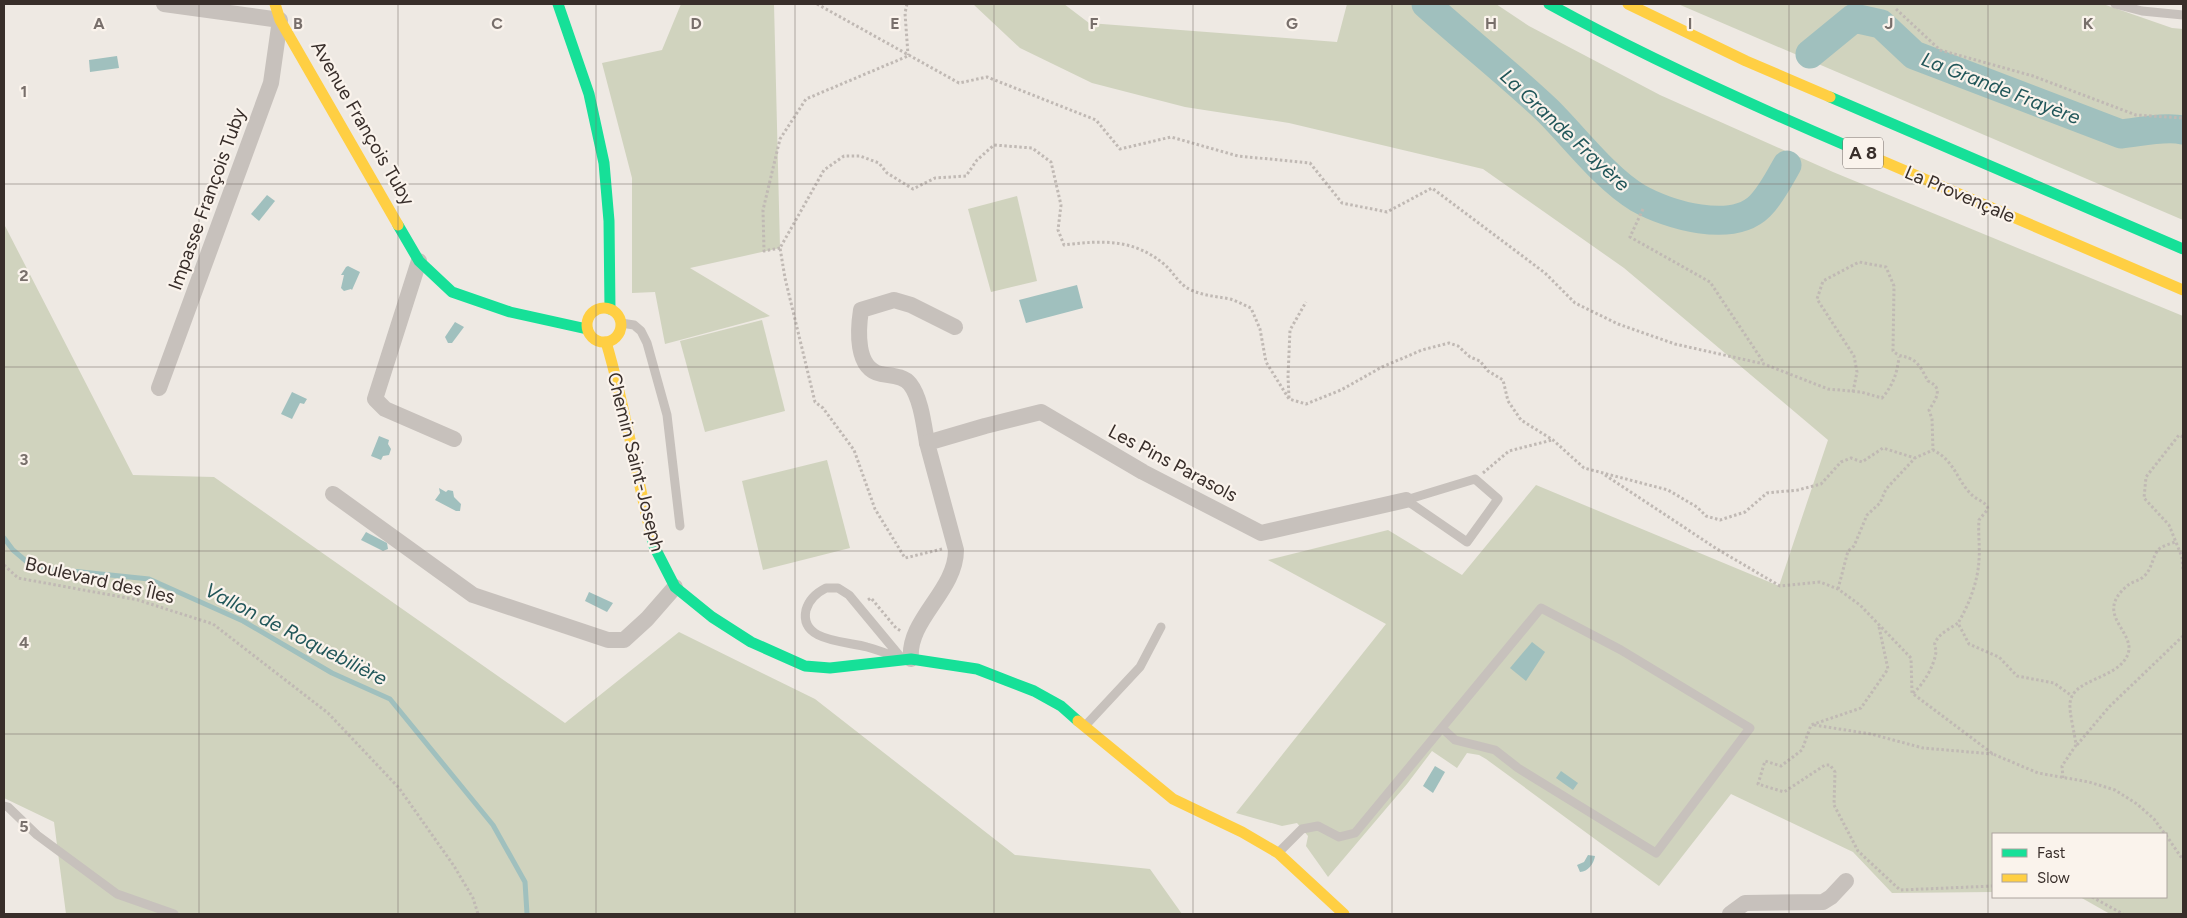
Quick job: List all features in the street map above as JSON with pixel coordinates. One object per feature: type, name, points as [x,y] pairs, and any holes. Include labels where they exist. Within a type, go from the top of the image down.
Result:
[{"type":"main road","name":"Avenue François Tuby","points":[[275,4],[280,20],[419,261],[452,292],[510,312],[587,329]]},
{"type":"main road","points":[[558,4],[597,120],[607,187],[610,255],[608,300],[610,309]]},
{"type":"main road","name":"La Provençale","points":[[1549,4],[1611,38],[1733,97],[2183,290]]},
{"type":"main road","name":"La Provençale","points":[[1628,4],[1746,61],[2183,249]]},
{"type":"main road","points":[[599,308],[610,309],[617,314],[620,323],[620,328],[615,337],[606,342],[592,337],[586,323],[590,314],[599,308]]},
{"type":"main road","name":"Chemin Saint-Joseph","points":[[606,342],[618,382],[635,470],[654,546],[675,587],[712,617],[751,642],[805,666],[830,668],[907,659],[976,669],[1011,680],[1061,706],[1173,798],[1242,832],[1278,853],[1330,899],[1344,914]]},
{"type":"street","points":[[164,4],[280,20]]},
{"type":"street","name":"Impasse François Tuby","points":[[159,388],[271,83],[280,20]]},
{"type":"street","points":[[419,261],[375,399],[385,409],[454,438]]},
{"type":"street","points":[[907,659],[912,641],[948,581],[956,562],[955,545],[927,443],[921,411],[911,385],[904,379],[878,374],[863,358],[858,330],[860,310],[894,300],[911,305],[955,328]]},
{"type":"street","name":"Les Pins Parasols","points":[[927,443],[1041,412],[1143,472],[1261,532],[1406,500]]},
{"type":"street","points":[[334,494],[473,595],[608,640],[624,640],[647,619],[675,587]]},
{"type":"street","points":[[1730,914],[1745,903],[1823,902],[1831,897],[1846,880]]},
{"type":"lane","points":[[548,4],[583,97],[591,99]]},
{"type":"lane","points":[[2115,4],[2142,11],[2183,15]]},
{"type":"lane","points":[[620,323],[634,325],[641,331],[647,343],[667,414],[680,526]]},
{"type":"lane","points":[[1406,500],[1467,542],[1498,499],[1475,479]]},
{"type":"lane","name":"Les Pins Parasols","points":[[1406,500],[1475,479]]},
{"type":"lane","points":[[826,588],[838,588],[858,606],[907,659],[873,648],[821,637],[811,631],[806,624],[806,612],[809,601],[818,592],[826,588]]},
{"type":"lane","points":[[1278,853],[1302,829],[1318,826],[1339,837],[1355,833],[1541,608],[1621,650],[1750,728],[1656,853],[1518,768],[1495,750],[1455,740],[1442,728]]},
{"type":"lane","points":[[1085,726],[1140,667],[1161,627]]},
{"type":"lane","points":[[4,806],[8,807],[37,835],[117,894],[174,914]]},
{"type":"path","points":[[817,4],[959,83],[987,78],[1096,120],[1120,149],[1171,137],[1238,156],[1310,163],[1342,202],[1387,212],[1432,188],[1545,273],[1575,303],[1618,324],[1675,344],[1764,364],[1828,389],[1861,392],[1882,398],[1892,387],[1897,373],[1899,357]]},
{"type":"path","points":[[907,4],[905,13],[908,56]]},
{"type":"path","points":[[1896,9],[1940,50],[2034,76],[2136,115],[2183,118]]},
{"type":"path","points":[[780,248],[764,251],[763,210],[780,139],[806,99],[908,56]]},
{"type":"path","points":[[955,545],[905,558],[875,509],[854,450],[823,408],[815,402],[785,278],[780,248],[824,170],[844,156],[860,156],[879,164],[887,173],[913,189],[935,178],[966,176],[977,160],[994,145],[1032,148],[1052,162],[1061,205],[1058,230],[1064,245],[1089,242],[1122,243],[1152,253],[1174,272],[1186,288],[1205,296],[1231,300],[1251,308],[1260,329],[1266,362],[1289,398],[1306,404],[1341,390],[1382,368],[1422,350],[1449,343],[1458,346],[1470,357],[1480,361],[1488,371],[1503,380],[1508,401],[1521,420],[1553,440],[1584,468],[1668,490],[1697,507],[1706,516],[1720,520],[1745,512],[1767,493],[1798,490],[1821,484],[1841,462],[1851,458],[1862,462],[1883,448],[1915,458]]},
{"type":"path","points":[[1643,209],[1630,237],[1710,282],[1764,364]]},
{"type":"path","points":[[1853,392],[1857,372],[1854,356],[1817,299],[1823,281],[1859,262],[1886,267],[1894,286],[1893,351],[1899,357],[1912,359],[1919,366],[1928,382],[1935,384],[1938,389],[1937,397],[1929,410],[1932,419],[1933,450]]},
{"type":"path","points":[[1289,398],[1290,330],[1306,302]]},
{"type":"path","points":[[2183,437],[2179,435],[2146,477],[2144,498],[2168,525],[2182,557],[2183,570]]},
{"type":"path","points":[[1475,479],[1509,451],[1553,440]]},
{"type":"path","points":[[1838,589],[1848,552],[1854,546],[1867,515],[1880,503],[1886,489],[1915,458],[1933,450]]},
{"type":"path","points":[[1912,693],[1919,688],[1929,673],[1936,653],[1934,643],[1937,638],[1958,623],[1965,612],[1971,596],[1979,561],[1978,520],[1988,509],[1987,505],[1971,494],[1948,460],[1933,450]]},
{"type":"path","points":[[1602,473],[1717,549],[1780,586],[1820,582],[1838,589],[1860,605],[1911,658],[1912,693]]},
{"type":"path","points":[[2076,745],[2070,704],[2072,696],[2077,689],[2102,678],[2124,662],[2129,653],[2129,643],[2115,621],[2115,601],[2127,586],[2144,577],[2158,549],[2175,542]]},
{"type":"path","name":"Boulevard des Îles","points":[[4,565],[18,578],[138,600],[213,624],[328,713],[399,788],[454,866],[473,898],[478,914]]},
{"type":"path","points":[[1958,623],[1968,644],[1998,657],[2016,676],[2054,683],[2072,696]]},
{"type":"path","points":[[1811,725],[1861,708],[1888,670],[1879,626]]},
{"type":"path","points":[[2063,778],[2062,766],[2076,745],[2109,707],[2183,636]]},
{"type":"path","points":[[1912,693],[1993,754],[2038,773],[2089,782],[2115,790],[2154,818],[2165,833]]},
{"type":"path","points":[[1811,725],[1871,734],[1923,748],[1993,754]]},
{"type":"path","points":[[1811,725],[1802,750],[1782,766],[1766,761],[1758,784],[1784,792],[1825,765],[1830,765],[1835,772],[1834,805],[1858,851],[1900,890],[1992,886]]},
{"type":"path","points":[[2167,836],[2183,860]]},
{"type":"path","points":[[2094,898],[2123,914]]},
{"type":"green space","points":[[681,4],[774,4],[780,248],[690,268],[770,316],[665,344],[655,292],[632,293],[632,178],[602,63],[662,50]]},
{"type":"green space","points":[[973,4],[1064,4],[1089,23],[1337,42],[1347,4],[1496,4],[1529,26],[1660,95],[1833,172],[2183,316],[2183,914],[2110,914],[2082,898],[2167,898],[2167,833],[1992,833],[1992,892],[1892,893],[1853,852],[1731,794],[1659,886],[1486,759],[1479,755],[1467,753],[1457,768],[1432,751],[1407,784],[1328,877],[1306,846],[1308,836],[1297,823],[1282,826],[1236,813],[1386,624],[1268,560],[1388,530],[1462,575],[1536,485],[1779,586],[1828,440],[1624,268],[1483,169],[1289,123],[1185,107],[1092,83],[1020,48]]},
{"type":"green space","points":[[1678,4],[2103,4],[2172,28],[2183,29],[2183,220]]},
{"type":"green space","points":[[1017,196],[1037,281],[991,292],[968,209]]},
{"type":"green space","points":[[4,224],[133,475],[214,477],[565,723],[679,632],[815,699],[1015,855],[1150,869],[1182,914],[66,914],[54,822],[4,798]]},
{"type":"green space","points":[[762,320],[785,411],[705,432],[680,341]]},
{"type":"green space","points":[[827,460],[850,548],[763,570],[742,481]]},
{"type":"water","points":[[117,56],[119,68],[90,72],[89,60]]},
{"type":"water","points":[[267,195],[275,201],[259,221],[251,214]]},
{"type":"water","points":[[348,266],[360,272],[352,290],[344,291],[341,288],[344,275],[341,275]]},
{"type":"water","points":[[1077,285],[1083,308],[1026,323],[1019,300]]},
{"type":"water","points":[[455,322],[464,327],[452,343],[448,343],[445,337]]},
{"type":"water","points":[[292,392],[307,399],[304,404],[300,403],[292,419],[281,414]]},
{"type":"water","points":[[379,436],[389,440],[388,444],[391,449],[389,455],[383,456],[381,460],[371,456]]},
{"type":"water","points":[[439,488],[446,492],[448,490],[453,491],[454,497],[461,504],[460,511],[456,511],[435,500],[440,493]]},
{"type":"water","points":[[366,532],[387,543],[388,549],[383,551],[361,540]]},
{"type":"water","points":[[589,592],[613,603],[607,612],[585,601]]},
{"type":"water","points":[[1532,642],[1545,652],[1526,681],[1510,668]]},
{"type":"water","points":[[1435,766],[1445,772],[1433,793],[1423,786]]},
{"type":"water","points":[[1561,771],[1578,783],[1573,790],[1556,778]]},
{"type":"water","points":[[1588,855],[1595,856],[1593,861],[1588,869],[1580,872],[1577,865],[1584,862]]},
{"type":"waterway","name":"La Grande Frayère","points":[[1426,4],[1548,111],[1614,180],[1638,198],[1651,204],[1700,219],[1733,219],[1748,214],[1760,206],[1787,165]]},
{"type":"waterway","name":"La Grande Frayère","points":[[1810,54],[1854,18],[1881,24],[1914,55],[2121,134],[2160,129],[2183,130]]},
{"type":"waterway","name":"Vallon de Roquebilière","points":[[4,538],[13,550],[33,567],[149,579],[243,621],[332,673],[390,699],[493,825],[525,882],[527,914]]},
{"type":"traffic: fast","points":[[558,4],[589,94],[604,163],[609,221],[610,309]]},
{"type":"traffic: fast","points":[[1549,4],[1699,80],[1852,148]]},
{"type":"traffic: fast","points":[[1830,97],[2183,249]]},
{"type":"traffic: fast","points":[[398,225],[419,261],[452,292],[510,312],[587,329]]},
{"type":"traffic: fast","points":[[651,534],[654,546],[675,587],[712,617],[751,642],[805,666],[830,668],[911,659],[977,669],[1034,691],[1061,706],[1078,721]]},
{"type":"traffic: slow","points":[[275,4],[280,20],[398,225]]},
{"type":"traffic: slow","points":[[1628,4],[1746,61],[1830,97]]},
{"type":"traffic: slow","points":[[1852,148],[2183,290]]},
{"type":"traffic: slow","points":[[604,308],[616,313],[621,325],[616,337],[604,342],[592,337],[587,325],[592,313],[604,308]]},
{"type":"traffic: slow","points":[[606,342],[619,390],[651,534]]},
{"type":"traffic: slow","points":[[1078,721],[1173,799],[1242,832],[1278,853],[1344,914]]}]
